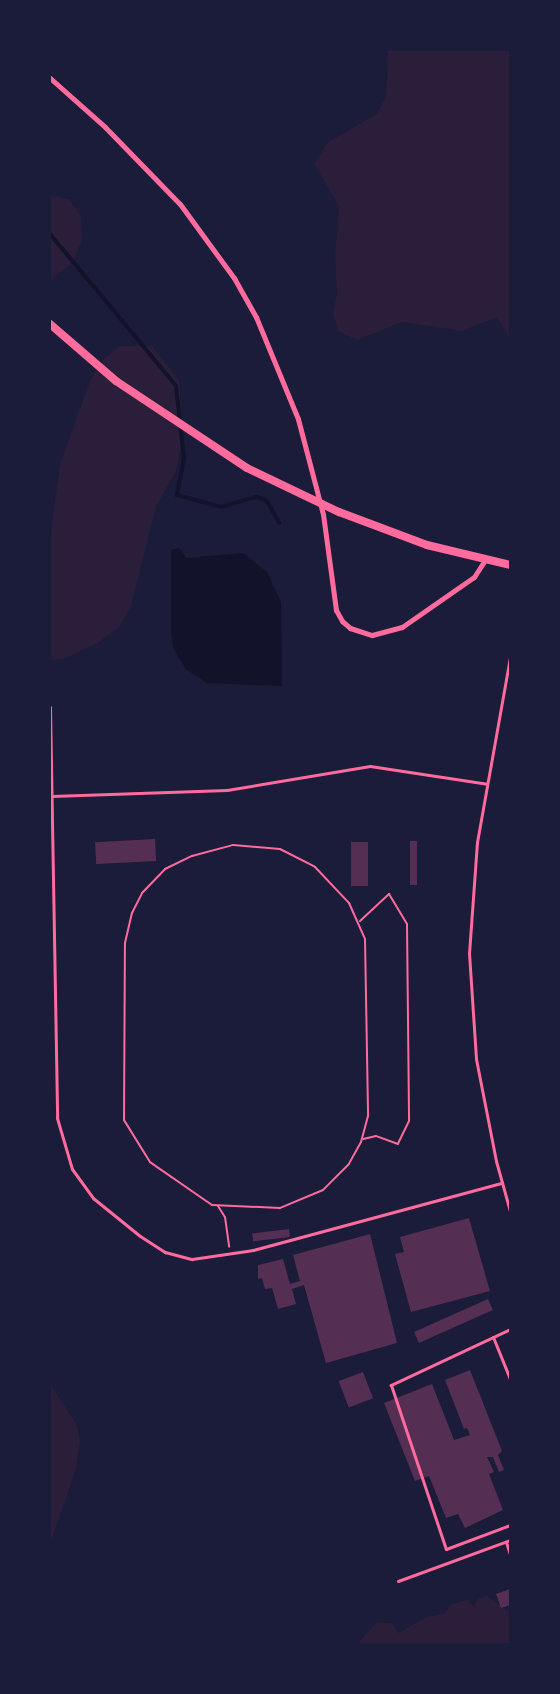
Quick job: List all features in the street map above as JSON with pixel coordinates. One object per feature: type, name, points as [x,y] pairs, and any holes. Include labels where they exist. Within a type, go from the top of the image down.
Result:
[{"type":"main road","points":[[50,324],[116,381],[172,421],[247,468],[339,512],[428,545],[510,565]]},
{"type":"street","points":[[50,78],[105,127],[180,204],[234,279],[256,317],[298,419],[323,514],[336,610],[342,621],[350,628],[372,635],[402,627],[474,577],[485,560]]},
{"type":"lane","points":[[510,657],[487,784],[472,889],[471,1003],[482,1100],[510,1211]]},
{"type":"lane","points":[[50,707],[54,1078],[57,1118],[72,1169],[93,1198],[115,1218],[165,1252],[192,1259],[393,1215],[502,1183]]},
{"type":"lane","points":[[52,796],[227,790],[370,766],[487,784]]},
{"type":"lane","points":[[510,1329],[391,1385],[446,1549],[510,1525]]},
{"type":"lane","points":[[493,1337],[510,1378]]},
{"type":"lane","points":[[398,1581],[508,1541],[510,1554]]},
{"type":"path","points":[[243,845],[280,849],[315,867],[338,888],[360,921],[365,939],[368,1116],[362,1139],[338,1177],[303,1200],[280,1208],[218,1206],[180,1185],[150,1162],[124,1120],[125,944],[134,908],[150,884],[169,867],[216,848],[243,845]]},
{"type":"path","points":[[360,921],[389,894],[407,924],[409,1099],[409,1120],[398,1144],[376,1136],[362,1139]]},
{"type":"path","points":[[218,1206],[225,1217],[229,1252]]},
{"type":"shaded area","points":[[388,50],[510,50],[510,339],[497,317],[462,331],[402,322],[357,340],[338,331],[333,313],[337,294],[335,257],[339,206],[314,164],[328,142],[377,114],[386,97]]},
{"type":"shaded area","points":[[50,196],[69,199],[81,216],[82,241],[71,264],[50,281]]},
{"type":"shaded area","points":[[119,346],[152,346],[179,380],[183,439],[176,471],[156,507],[131,606],[119,627],[98,643],[64,659],[50,660],[50,539],[60,464],[90,381],[103,360]]},
{"type":"shaded area","points":[[179,548],[187,558],[243,553],[267,572],[281,602],[282,686],[207,683],[186,669],[173,648],[171,630],[171,550]]},
{"type":"shaded area","points":[[50,1384],[77,1425],[80,1441],[76,1469],[50,1544]]},
{"type":"shaded area","points":[[487,1596],[510,1612],[510,1644],[357,1644],[377,1622],[392,1623],[399,1633],[426,1617],[444,1614],[451,1604],[467,1600],[474,1606],[478,1599]]},
{"type":"building","points":[[155,839],[156,861],[96,864],[95,842]]},
{"type":"building","points":[[410,841],[417,841],[417,885],[410,885]]},
{"type":"building","points":[[351,842],[368,842],[368,886],[351,886]]},
{"type":"building","points":[[469,1218],[490,1291],[411,1312],[395,1254],[404,1252],[400,1237]]},
{"type":"building","points":[[289,1229],[290,1237],[253,1241],[252,1234]]},
{"type":"building","points":[[370,1234],[397,1343],[326,1363],[304,1285],[292,1289],[296,1304],[278,1309],[272,1288],[265,1289],[262,1278],[258,1279],[258,1265],[283,1259],[290,1284],[300,1281],[293,1255]]},
{"type":"building","points":[[488,1299],[493,1310],[419,1343],[414,1332]]},
{"type":"building","points":[[470,1370],[502,1451],[498,1455],[504,1470],[499,1472],[493,1457],[487,1457],[494,1472],[489,1474],[503,1510],[465,1528],[458,1514],[446,1518],[429,1476],[415,1481],[384,1403],[432,1384],[454,1440],[470,1435],[467,1428],[464,1429],[445,1380]]},
{"type":"building","points":[[363,1372],[373,1398],[349,1407],[339,1381]]},
{"type":"building","points":[[510,1589],[510,1605],[501,1608],[496,1594]]},
{"type":"waterway","points":[[50,234],[176,386],[184,458],[177,495],[221,507],[257,497],[267,501],[279,523]]}]
